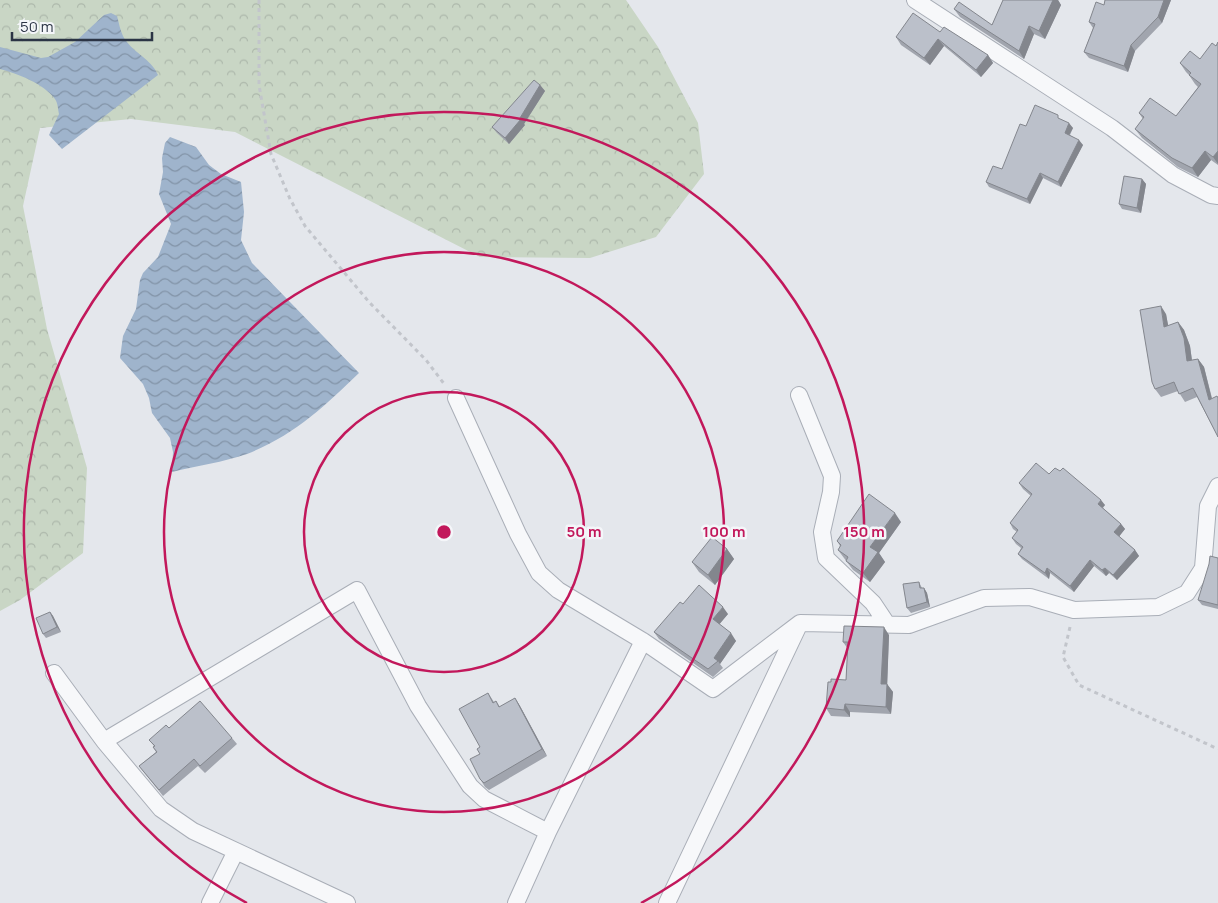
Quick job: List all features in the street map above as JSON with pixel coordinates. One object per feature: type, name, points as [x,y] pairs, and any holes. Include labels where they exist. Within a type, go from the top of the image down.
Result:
[{"type":"street","points":[[915,0],[1112,128],[1173,175],[1211,195],[1218,196]]},
{"type":"street","points":[[799,395],[832,476],[831,492],[822,532],[826,558],[873,603],[887,624]]},
{"type":"street","points":[[456,398],[518,534],[540,573],[558,590],[643,641],[713,689],[800,623],[909,625],[984,598],[1030,597],[1074,610],[1158,607],[1187,593],[1203,568],[1208,506],[1218,486]]},
{"type":"street","points":[[104,741],[357,590],[418,706],[470,786],[484,799],[548,832]]},
{"type":"street","points":[[667,903],[800,623]]},
{"type":"street","points":[[516,903],[548,832],[643,641]]},
{"type":"street","points":[[54,673],[104,741],[162,809],[193,831],[347,903]]},
{"type":"street","points":[[210,903],[236,851]]},
{"type":"path","points":[[259,0],[259,85],[271,154],[290,199],[305,226],[369,302],[426,360],[456,398]]},
{"type":"path","points":[[1074,610],[1063,657],[1079,686],[1218,750]]},
{"type":"green space","points":[[0,0],[626,0],[658,47],[698,123],[704,174],[656,237],[590,258],[480,257],[235,132],[131,119],[40,128],[23,206],[47,329],[87,468],[83,553],[20,600],[0,611]]},
{"type":"water","points":[[111,13],[117,16],[121,31],[127,42],[151,64],[158,75],[62,149],[49,135],[59,114],[56,101],[50,93],[37,84],[22,76],[0,69],[0,47],[41,58],[48,57],[75,42],[104,15]]},
{"type":"water","points":[[170,137],[196,147],[209,165],[221,174],[241,182],[244,212],[241,240],[252,263],[359,373],[308,419],[264,447],[238,457],[172,472],[173,452],[170,438],[152,413],[149,398],[143,384],[120,358],[123,336],[136,309],[140,280],[143,273],[158,257],[171,224],[159,194],[163,172],[162,158],[165,143]]},
{"type":"building","points":[[1003,0],[1053,0],[1039,31],[1029,26],[1019,51],[954,9],[959,2],[992,25]]},
{"type":"building","points":[[1105,0],[1164,0],[1158,17],[1131,45],[1124,66],[1084,52],[1095,24],[1089,22],[1096,2],[1104,5]]},
{"type":"building","points":[[913,13],[940,32],[944,27],[988,55],[976,70],[938,39],[924,58],[896,37]]},
{"type":"building","points":[[1218,42],[1218,151],[1213,157],[1205,151],[1192,168],[1172,158],[1135,129],[1144,117],[1139,113],[1150,98],[1176,116],[1201,84],[1189,75],[1191,73],[1180,63],[1190,51],[1200,59],[1212,43],[1216,46]]},
{"type":"building","points":[[534,80],[540,85],[521,119],[505,138],[492,127]]},
{"type":"building","points":[[1035,105],[1058,115],[1058,118],[1069,123],[1065,133],[1079,140],[1058,182],[1040,173],[1027,199],[986,182],[993,166],[1002,169],[1020,124],[1026,126]]},
{"type":"building","points":[[1124,176],[1142,179],[1137,208],[1119,204]]},
{"type":"building","points":[[1161,306],[1164,327],[1178,322],[1184,338],[1187,361],[1198,359],[1209,400],[1217,396],[1218,398],[1218,437],[1193,388],[1179,394],[1174,382],[1155,389],[1152,382],[1140,310]]},
{"type":"building","points":[[1036,463],[1049,474],[1055,468],[1060,471],[1063,468],[1101,500],[1098,504],[1121,524],[1114,532],[1135,550],[1113,575],[1105,568],[1102,570],[1090,560],[1070,586],[1047,568],[1045,573],[1018,554],[1023,547],[1012,538],[1018,530],[1010,523],[1032,494],[1019,483]]},
{"type":"building","points":[[869,494],[895,513],[870,547],[878,552],[863,573],[846,561],[848,557],[838,550],[841,545],[837,541]]},
{"type":"building","points":[[712,537],[727,549],[708,575],[692,562]]},
{"type":"building","points":[[1210,556],[1218,558],[1218,605],[1198,600]]},
{"type":"building","points":[[919,582],[920,588],[924,588],[927,602],[907,608],[903,584]]},
{"type":"building","points":[[699,585],[723,607],[713,619],[731,633],[714,658],[718,661],[708,669],[654,632],[680,602],[683,604]]},
{"type":"building","points":[[50,612],[57,627],[43,634],[36,618]]},
{"type":"building","points":[[844,626],[884,627],[881,684],[887,684],[886,707],[845,704],[844,710],[826,708],[828,682],[831,682],[831,679],[846,680],[848,642],[843,642]]},
{"type":"building","points":[[488,693],[493,703],[496,701],[499,707],[515,698],[542,749],[484,783],[470,759],[480,754],[477,749],[480,747],[459,709]]},
{"type":"building","points":[[200,701],[232,738],[200,766],[194,759],[159,790],[139,766],[157,752],[153,747],[155,746],[149,740],[166,725],[169,728]]}]
